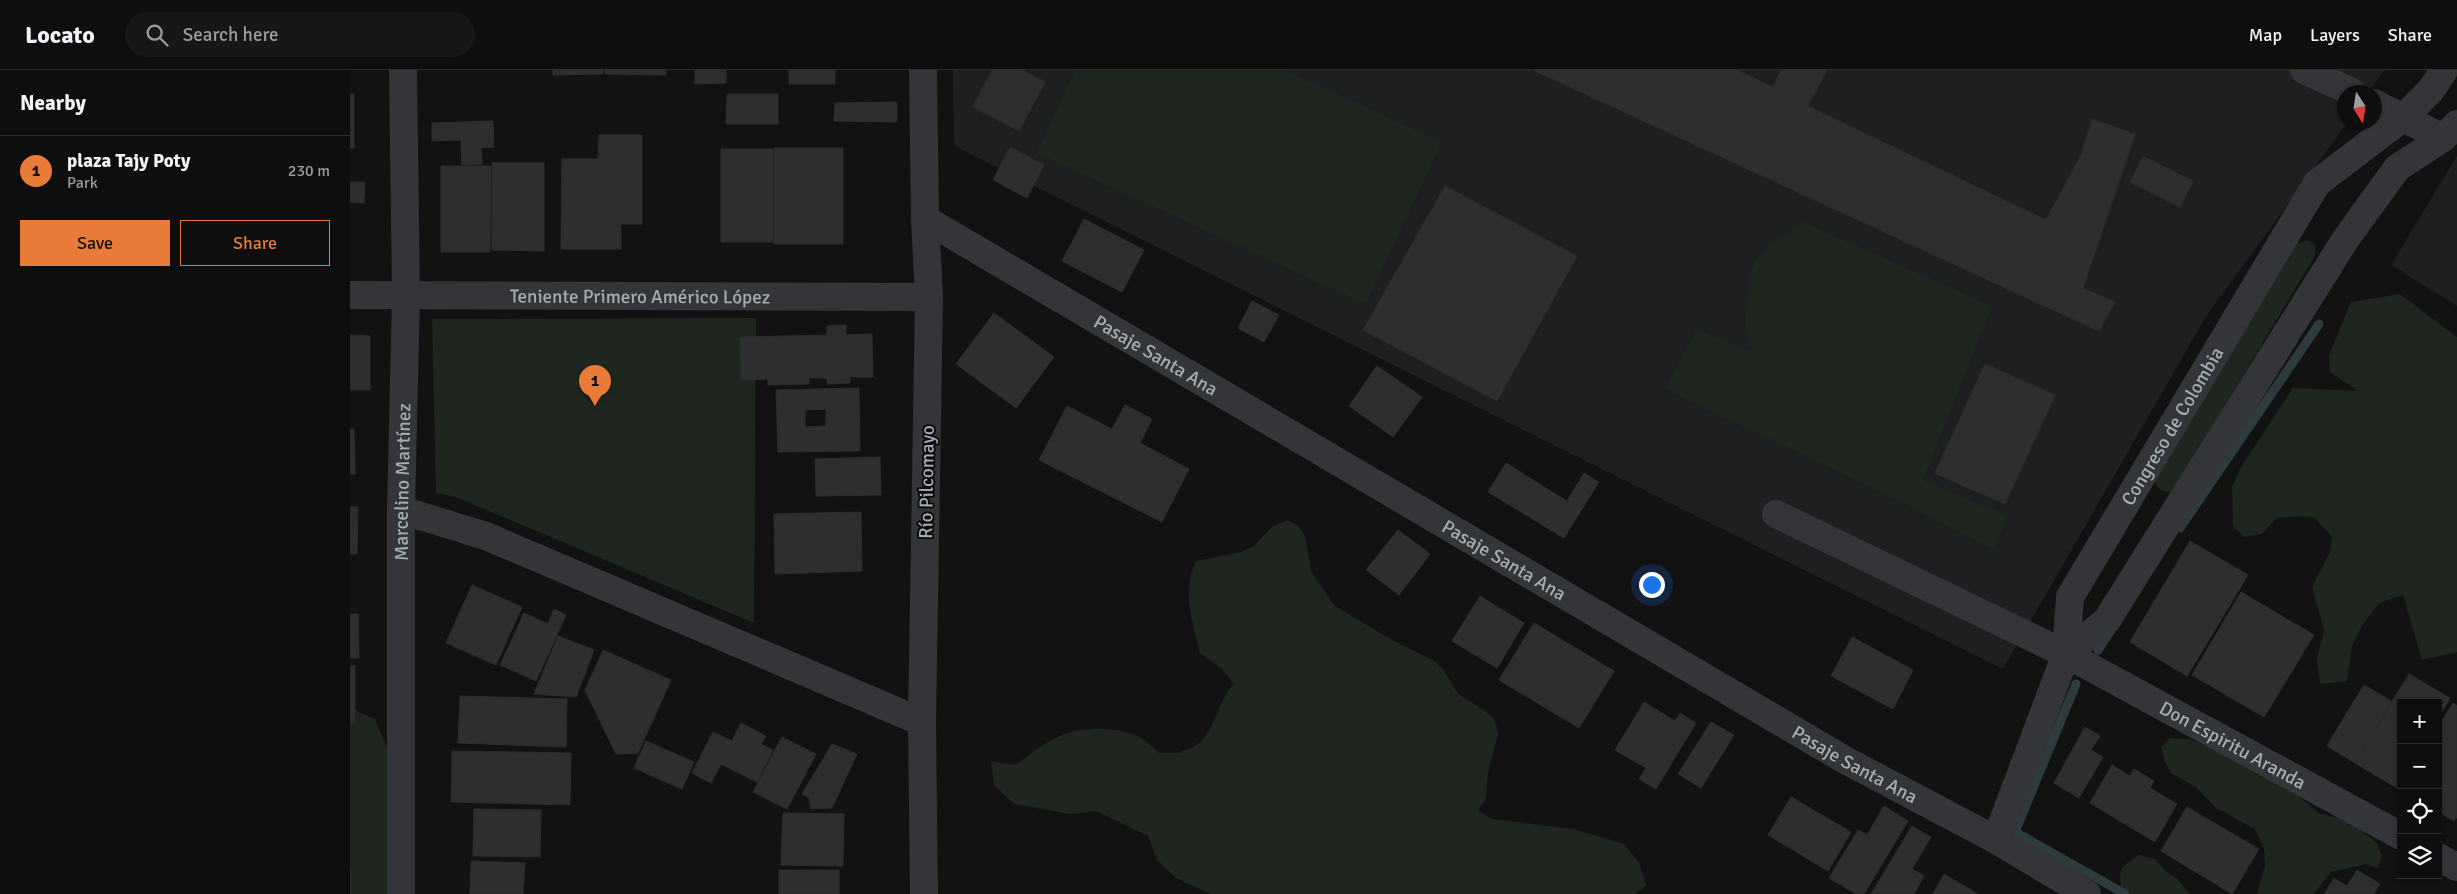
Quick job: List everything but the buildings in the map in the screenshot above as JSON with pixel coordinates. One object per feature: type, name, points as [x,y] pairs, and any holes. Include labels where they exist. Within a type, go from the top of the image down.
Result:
[{"type":"street","name":"Marcelino Martínez","points":[[401,894],[400,510],[406,295],[403,70]]},
{"type":"street","name":"Río Pilcomayo","points":[[924,70],[925,219],[929,297],[922,722],[924,894]]},
{"type":"street","points":[[2304,70],[2337,85]]},
{"type":"street","name":"Congreso de Colombia","points":[[1996,840],[2066,654],[2070,597],[2317,183],[2404,117],[2431,90],[2444,70]]},
{"type":"street","points":[[2382,107],[2404,117],[2450,131]]},
{"type":"street","points":[[2066,654],[2107,620],[2344,240],[2397,168],[2450,131]]},
{"type":"street","name":"Pasaje Santa Ana","points":[[925,219],[1836,755],[1996,840],[2087,894]]},
{"type":"street","name":"Teniente Primero Américo López","points":[[350,295],[929,297]]},
{"type":"street","points":[[400,510],[486,536],[922,722]]},
{"type":"street","name":"Don Espiritu Aranda","points":[[1776,514],[2066,654],[2397,834]]},
{"type":"street","points":[[2442,859],[2457,867]]},
{"type":"shaded area","points":[[953,70],[2385,70],[2373,85],[2337,85],[2337,130],[2342,130],[2205,318],[2003,669],[954,146]]},
{"type":"shaded area","points":[[1075,70],[1285,70],[1442,142],[1366,304],[1037,153]]},
{"type":"shaded area","points":[[2457,156],[2457,306],[2391,265]]},
{"type":"shaded area","points":[[1803,222],[1992,306],[1923,480],[2006,515],[1995,551],[1911,506],[1665,389],[1697,329],[1751,352],[1745,326],[1748,286],[1752,268],[1758,256]]},
{"type":"shaded area","points":[[2307,240],[2315,245],[2315,256],[2173,492],[2162,490],[2155,481],[2297,244]]},
{"type":"shaded area","points":[[2400,294],[2457,337],[2457,652],[2422,660],[2403,595],[2379,603],[2363,624],[2352,646],[2347,681],[2320,684],[2317,659],[2324,630],[2312,587],[2330,552],[2332,537],[2315,518],[2299,516],[2277,518],[2262,534],[2245,537],[2233,527],[2232,487],[2241,467],[2293,388],[2358,391],[2330,372],[2329,355],[2351,302]]},
{"type":"shaded area","points":[[756,318],[754,623],[456,497],[436,493],[432,319]]},
{"type":"shaded area","points":[[1287,520],[1299,526],[1305,536],[1312,573],[1335,606],[1392,640],[1433,660],[1443,669],[1458,694],[1485,711],[1495,720],[1498,734],[1488,772],[1486,799],[1478,810],[1492,819],[1574,829],[1624,844],[1639,863],[1646,885],[1635,894],[1211,894],[1176,878],[1157,860],[1148,836],[1096,811],[1069,814],[1014,804],[994,785],[991,761],[1016,765],[1056,738],[1080,730],[1110,729],[1129,733],[1138,736],[1160,753],[1181,752],[1195,746],[1203,739],[1214,722],[1227,692],[1234,684],[1222,669],[1200,653],[1189,596],[1192,573],[1196,561],[1241,552],[1254,546],[1273,526]]},
{"type":"shaded area","points":[[354,710],[375,719],[390,756],[391,797],[387,810],[388,823],[407,894],[350,894],[350,712]]},
{"type":"shaded area","points":[[2170,738],[2189,739],[2221,751],[2255,773],[2293,792],[2319,813],[2349,821],[2377,843],[2382,856],[2378,868],[2366,864],[2331,872],[2314,894],[2257,894],[2265,865],[2264,848],[2255,829],[2216,808],[2197,788],[2171,773],[2165,762],[2161,747]]},
{"type":"shaded area","points":[[2139,855],[2155,859],[2165,871],[2178,879],[2189,894],[2123,894],[2120,880],[2121,870],[2127,863]]},
{"type":"waterway","points":[[2180,528],[2319,324]]},
{"type":"waterway","points":[[2098,650],[2111,630]]},
{"type":"waterway","points":[[2076,684],[2015,832],[2125,894]]},
{"type":"place","name":"plaza Tajy Poty","points":[[595,406]]}]
